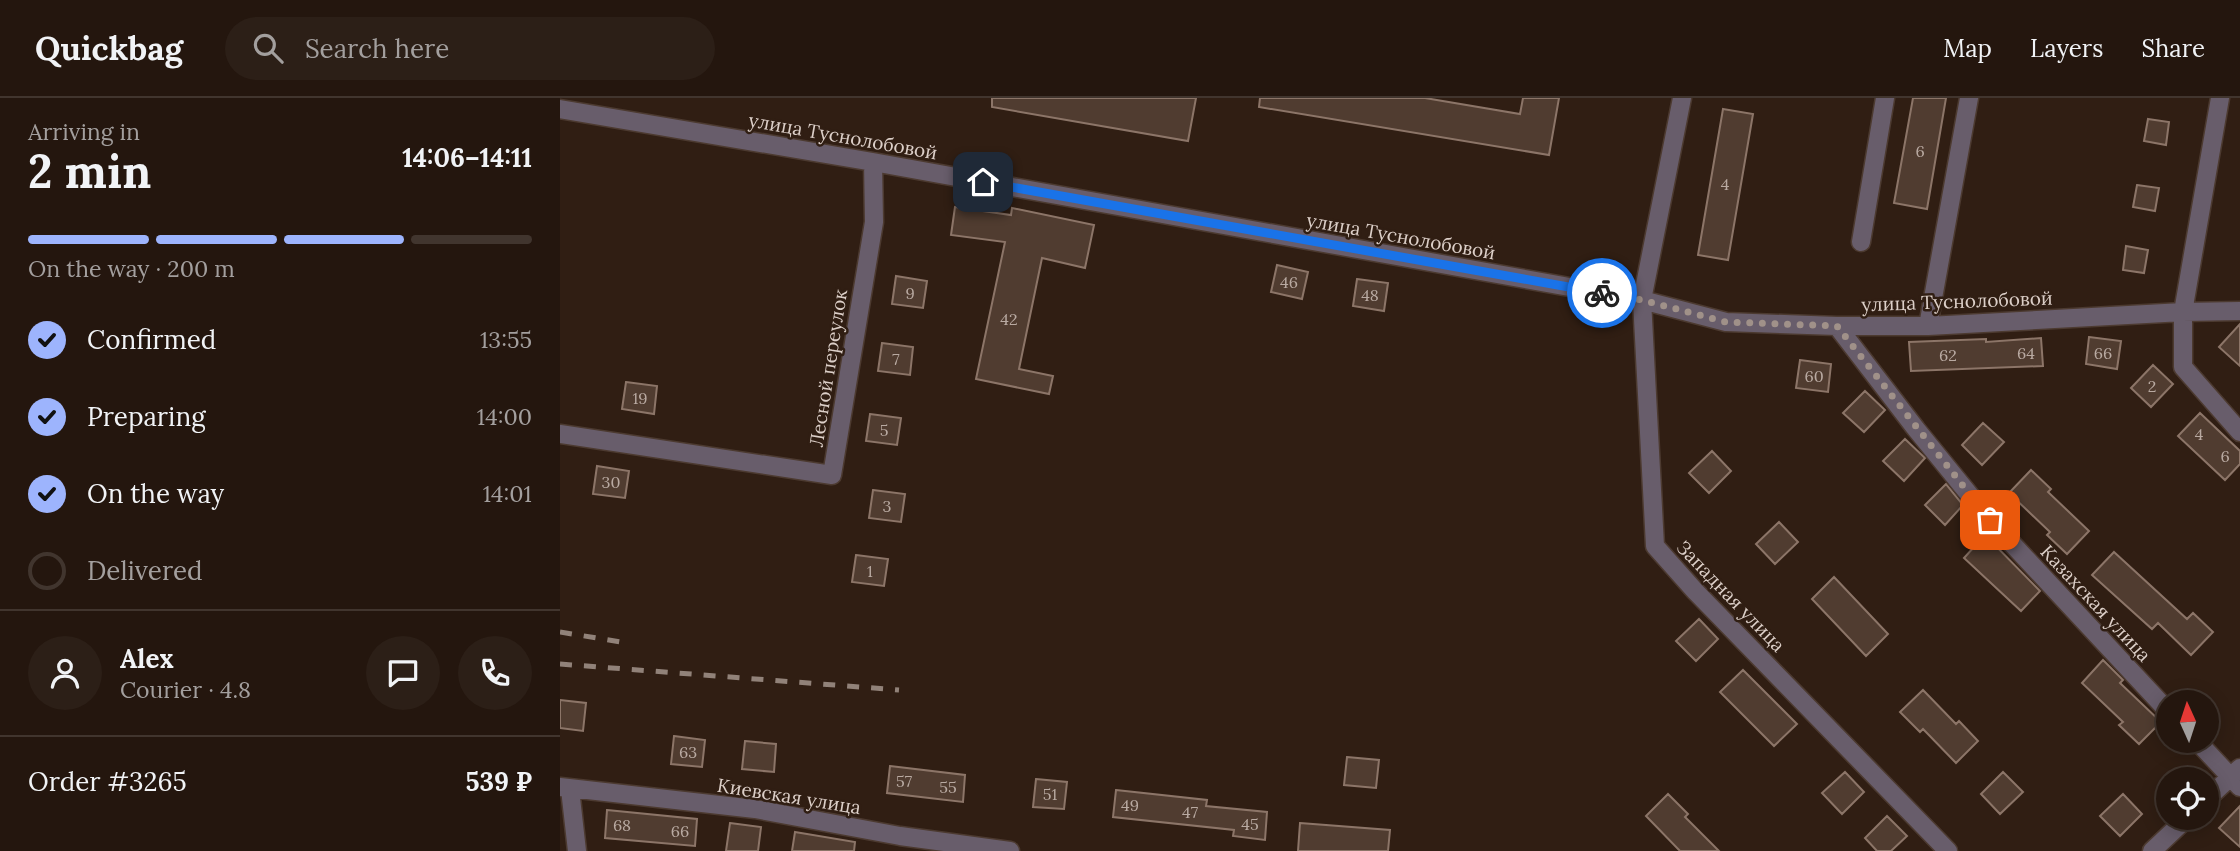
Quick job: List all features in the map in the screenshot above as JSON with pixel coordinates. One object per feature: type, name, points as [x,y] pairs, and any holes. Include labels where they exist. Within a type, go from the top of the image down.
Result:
[{"type":"street","name":"Западная улица","points":[[1682,98],[1642,300],[1655,546],[1695,591],[1948,851]]},
{"type":"street","points":[[1861,242],[1885,98]]},
{"type":"street","points":[[1928,326],[1969,98]]},
{"type":"street","points":[[2220,98],[2183,312],[2183,367],[2240,432]]},
{"type":"street","name":"улица Туснолобовой","points":[[560,109],[873,162],[1642,300],[1726,322],[1928,326],[2240,311]]},
{"type":"street","name":"Лесной переулок","points":[[560,434],[832,475],[874,222],[873,162]]},
{"type":"street","name":"Казахская улица","points":[[1837,326],[1990,520],[2156,698]]},
{"type":"street","points":[[2210,753],[2237,777],[2219,790]]},
{"type":"street","points":[[565,788],[577,851]]},
{"type":"street","name":"Киевская улица","points":[[565,788],[755,809],[901,843],[1010,851]]},
{"type":"street","points":[[2152,851],[2174,830]]},
{"type":"building","points":[[992,98],[1196,98],[1188,141],[992,107]]},
{"type":"building","points":[[1260,98],[1425,98],[1520,114],[1523,98],[1559,98],[1549,155],[1259,107]]},
{"type":"building","points":[[1913,98],[1946,98],[1927,209],[1894,203]]},
{"type":"building","points":[[1723,109],[1753,114],[1728,260],[1698,255]]},
{"type":"building","points":[[2148,119],[2169,122],[2166,145],[2144,141]]},
{"type":"building","points":[[2137,185],[2159,188],[2155,211],[2133,207]]},
{"type":"building","points":[[955,207],[1011,215],[1012,208],[1094,225],[1085,268],[1042,258],[1019,369],[1053,376],[1049,394],[976,379],[1005,242],[951,235]]},
{"type":"building","points":[[2126,246],[2148,250],[2144,273],[2123,270]]},
{"type":"building","points":[[1277,265],[1308,272],[1302,299],[1271,292]]},
{"type":"building","points":[[896,276],[927,281],[923,308],[892,304]]},
{"type":"building","points":[[1357,279],[1388,283],[1384,311],[1353,306]]},
{"type":"building","points":[[2240,324],[2240,366],[2219,347]]},
{"type":"building","points":[[2089,337],[2121,341],[2117,369],[2086,364]]},
{"type":"building","points":[[2041,338],[2043,366],[1911,371],[1909,342],[1986,339],[1986,342]]},
{"type":"building","points":[[882,343],[913,347],[910,375],[878,371]]},
{"type":"building","points":[[1800,360],[1831,364],[1828,392],[1796,388]]},
{"type":"building","points":[[2153,365],[2173,384],[2151,407],[2131,388]]},
{"type":"building","points":[[626,382],[657,386],[654,414],[622,409]]},
{"type":"building","points":[[1865,391],[1885,410],[1864,432],[1843,413]]},
{"type":"building","points":[[2200,413],[2240,451],[2240,464],[2225,480],[2178,436]]},
{"type":"building","points":[[870,414],[901,418],[897,445],[866,441]]},
{"type":"building","points":[[1983,423],[2004,442],[1982,465],[1962,445]]},
{"type":"building","points":[[1905,439],[1925,458],[1904,481],[1883,461]]},
{"type":"building","points":[[1712,451],[1731,471],[1709,493],[1689,473]]},
{"type":"building","points":[[597,466],[629,471],[625,498],[593,494]]},
{"type":"building","points":[[2031,470],[2051,489],[2048,492],[2089,531],[2067,554],[2047,535],[2050,532],[2009,493]]},
{"type":"building","points":[[1946,484],[1963,505],[1945,525],[1925,505]]},
{"type":"building","points":[[873,490],[905,494],[901,522],[869,518]]},
{"type":"building","points":[[1779,522],[1798,542],[1775,564],[1756,544]]},
{"type":"building","points":[[1985,535],[2040,591],[2021,611],[1964,558]]},
{"type":"building","points":[[2114,552],[2187,619],[2193,613],[2213,632],[2191,655],[2158,623],[2152,629],[2092,575]]},
{"type":"building","points":[[856,555],[888,559],[884,586],[852,582]]},
{"type":"building","points":[[1834,577],[1888,634],[1866,656],[1812,599]]},
{"type":"building","points":[[1699,619],[1718,639],[1696,661],[1676,641]]},
{"type":"building","points":[[2103,660],[2123,680],[2120,683],[2156,717],[2156,727],[2139,744],[2119,725],[2123,722],[2082,683]]},
{"type":"building","points":[[1743,670],[1797,724],[1774,746],[1720,692]]},
{"type":"building","points":[[1923,690],[1956,724],[1959,721],[1978,741],[1956,763],[1923,729],[1920,732],[1900,712]]},
{"type":"building","points":[[560,700],[586,703],[583,731],[560,728]]},
{"type":"building","points":[[674,736],[705,740],[702,767],[671,764]]},
{"type":"building","points":[[745,741],[776,744],[774,772],[742,769]]},
{"type":"building","points":[[1347,757],[1379,760],[1376,788],[1344,785]]},
{"type":"building","points":[[890,766],[965,775],[963,802],[887,793]]},
{"type":"building","points":[[1845,772],[1864,792],[1842,814],[1822,793]]},
{"type":"building","points":[[2003,772],[2023,792],[2000,814],[1981,794]]},
{"type":"building","points":[[1036,779],[1067,782],[1064,809],[1033,807]]},
{"type":"building","points":[[1116,790],[1207,800],[1206,806],[1267,812],[1265,840],[1233,836],[1234,830],[1113,817]]},
{"type":"building","points":[[1668,794],[1688,814],[1685,817],[1719,851],[1680,851],[1646,816]]},
{"type":"building","points":[[2123,794],[2142,814],[2120,836],[2100,816]]},
{"type":"building","points":[[2240,806],[2240,847],[2219,828]]},
{"type":"building","points":[[607,810],[697,819],[695,846],[605,838]]},
{"type":"building","points":[[1887,816],[1907,836],[1891,851],[1877,851],[1865,838]]},
{"type":"building","points":[[730,823],[761,827],[758,851],[726,851]]},
{"type":"building","points":[[1300,823],[1390,830],[1388,851],[1298,851]]},
{"type":"building","points":[[795,832],[855,842],[854,851],[792,851]]},
{"type":"railway","points":[[560,632],[627,643]]},
{"type":"railway","points":[[560,664],[899,690]]},
{"type":"way so far","points":[[1602,293],[1642,300],[1726,322],[1837,326],[1990,520]]},
{"type":"route","points":[[983,182],[1602,293]]}]
